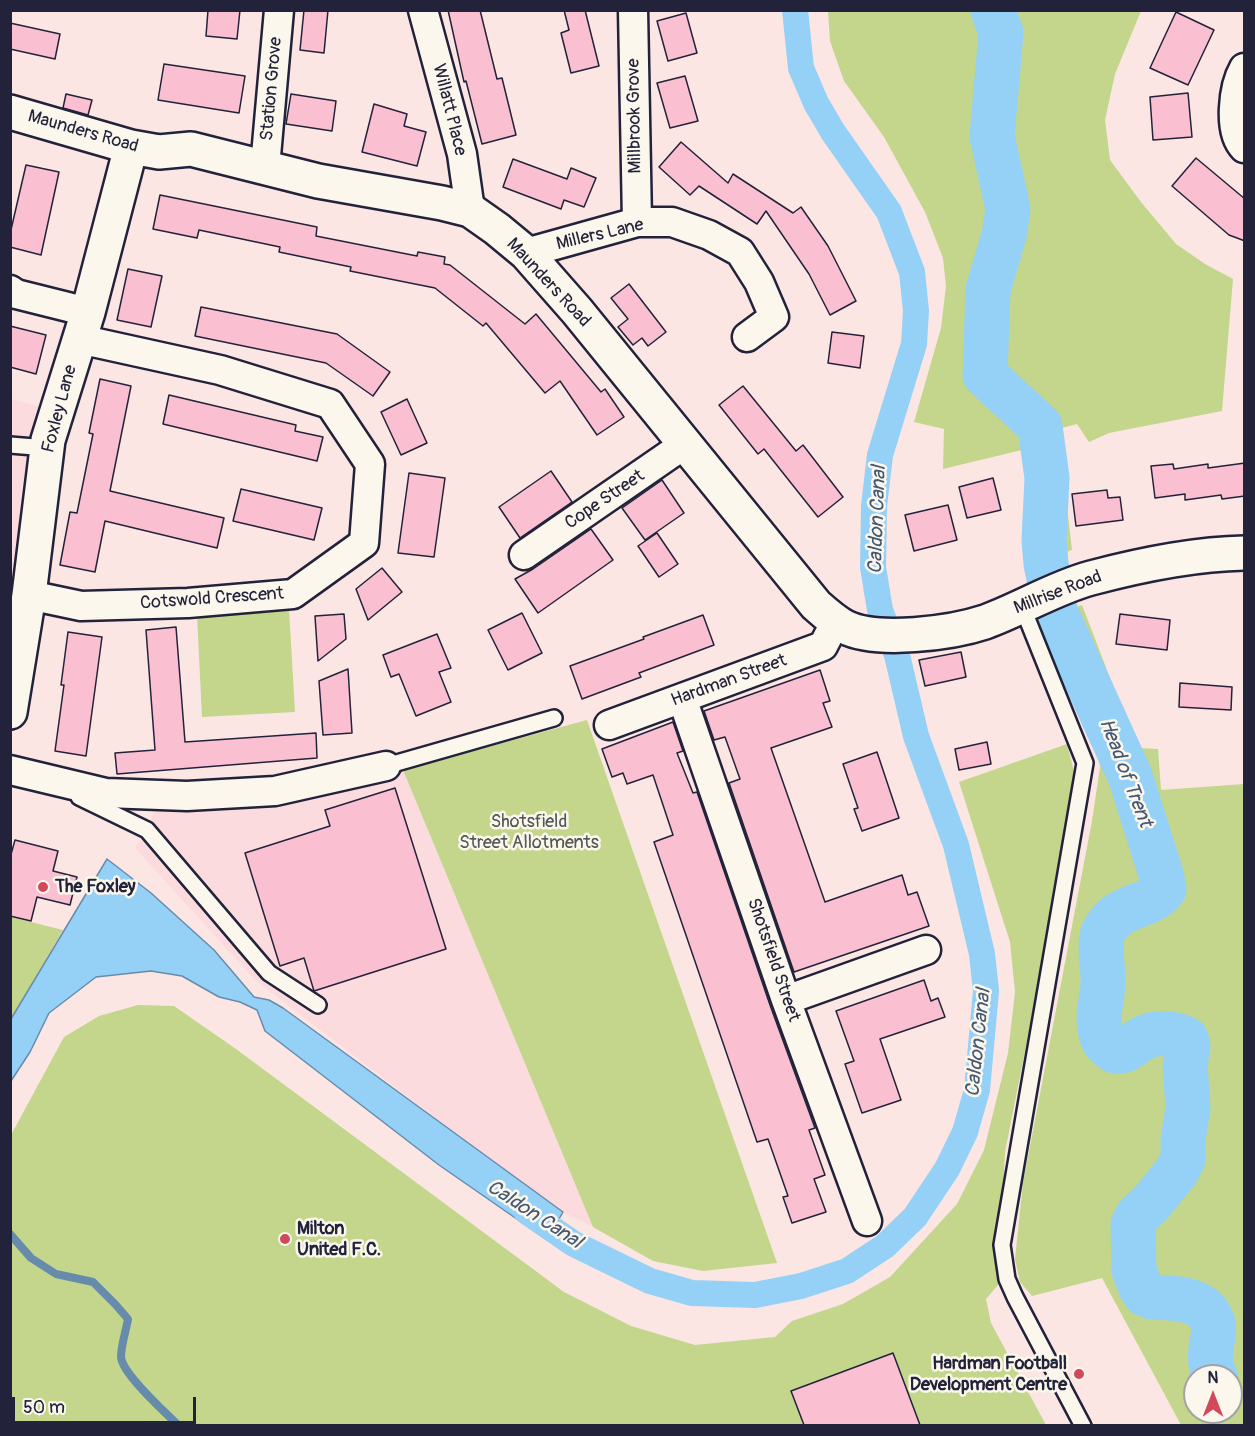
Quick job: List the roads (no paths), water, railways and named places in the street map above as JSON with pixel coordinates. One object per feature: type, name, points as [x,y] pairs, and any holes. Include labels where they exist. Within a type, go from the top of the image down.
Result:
[{"type":"street","name":"Station Grove","points":[[265,167],[279,10]]},
{"type":"street","name":"Willatt Place","points":[[423,10],[462,154],[470,210]]},
{"type":"street","name":"Millbrook Grove","points":[[633,10],[636,222]]},
{"type":"street","points":[[1245,68],[1237,92],[1233,118],[1239,142],[1245,148]]},
{"type":"street","name":"Maunders Road","points":[[10,112],[130,147],[159,152],[191,149],[318,181],[470,210],[526,253],[577,311],[816,605],[848,627]]},
{"type":"street","name":"Foxley Lane","points":[[10,712],[29,595],[47,447],[84,326],[130,147]]},
{"type":"street","name":"Millers Lane","points":[[526,253],[636,222],[672,222],[709,235],[740,252],[759,282],[774,316],[747,337]]},
{"type":"street","name":"Cotswold Crescent","points":[[10,290],[84,326],[330,404],[370,464],[364,543],[293,594],[188,603],[81,606],[29,595]]},
{"type":"street","name":"Cope Street","points":[[524,555],[685,444]]},
{"type":"street","name":"Millrise Road","points":[[848,627],[909,635],[944,632],[974,625],[1090,578],[1194,556],[1245,553]]},
{"type":"street","name":"Hardman Street","points":[[609,725],[823,646],[848,627]]},
{"type":"street","name":"Shotsfield Street","points":[[682,698],[786,1000],[867,1221]]},
{"type":"street","points":[[23,773],[106,793],[187,796],[275,790],[386,766]]},
{"type":"street","points":[[786,1000],[926,950]]},
{"type":"lane","points":[[10,445],[47,447]]},
{"type":"lane","points":[[1027,604],[1085,763],[1002,1245],[1007,1279],[1015,1298],[1083,1425]]},
{"type":"lane","points":[[386,766],[554,718]]},
{"type":"lane","points":[[23,773],[147,830],[269,973],[318,1005]]},
{"type":"water","points":[[107,859],[151,893],[214,950],[254,997],[269,1000],[283,1008],[563,1212],[547,1240],[439,1165],[265,1031],[257,1010],[240,1002],[219,997],[182,976],[151,971],[96,977],[49,1013],[30,1052],[11,1081],[11,1019]]},
{"type":"waterway","name":"Caldon Canal","points":[[526,1211],[574,1244],[650,1281],[692,1293],[755,1295],[801,1286],[847,1271],[885,1246],[915,1217],[947,1169],[965,1132],[977,1090],[986,991],[982,954],[956,845],[916,736],[897,655],[880,610],[873,567],[874,506],[880,455],[914,344],[916,311],[912,272],[889,212],[833,132],[816,103],[801,68],[795,10]]},
{"type":"waterway","name":"Head of Trent","points":[[993,10],[1001,33],[992,136],[1008,209],[1004,235],[988,290],[985,375],[1040,426],[1047,478],[1044,540],[1046,564],[1056,613],[1130,776],[1161,874],[1164,889],[1159,895],[1116,916],[1104,932],[1101,945],[1103,984],[1099,1015],[1100,1028],[1104,1042],[1115,1051],[1126,1050],[1151,1035],[1169,1034],[1186,1039],[1188,1108],[1183,1139],[1183,1159],[1177,1171],[1152,1202],[1137,1216],[1133,1224],[1134,1270],[1145,1294],[1152,1297],[1188,1301],[1204,1309],[1209,1315],[1214,1327],[1211,1364]]},
{"type":"waterway","points":[[10,1234],[31,1258],[56,1274],[93,1282],[115,1304],[128,1319],[121,1352],[123,1364],[146,1393],[179,1426]]},
{"type":"place","name":"The Foxley","points":[[43,887]]},
{"type":"place","name":"Milton United F.C.","points":[[285,1239]]},
{"type":"place","name":"Hardman Football Development Centre","points":[[1079,1374]]},
{"type":"park label","name":"Shotsfield Street Allotments","points":[[529,832]]}]
